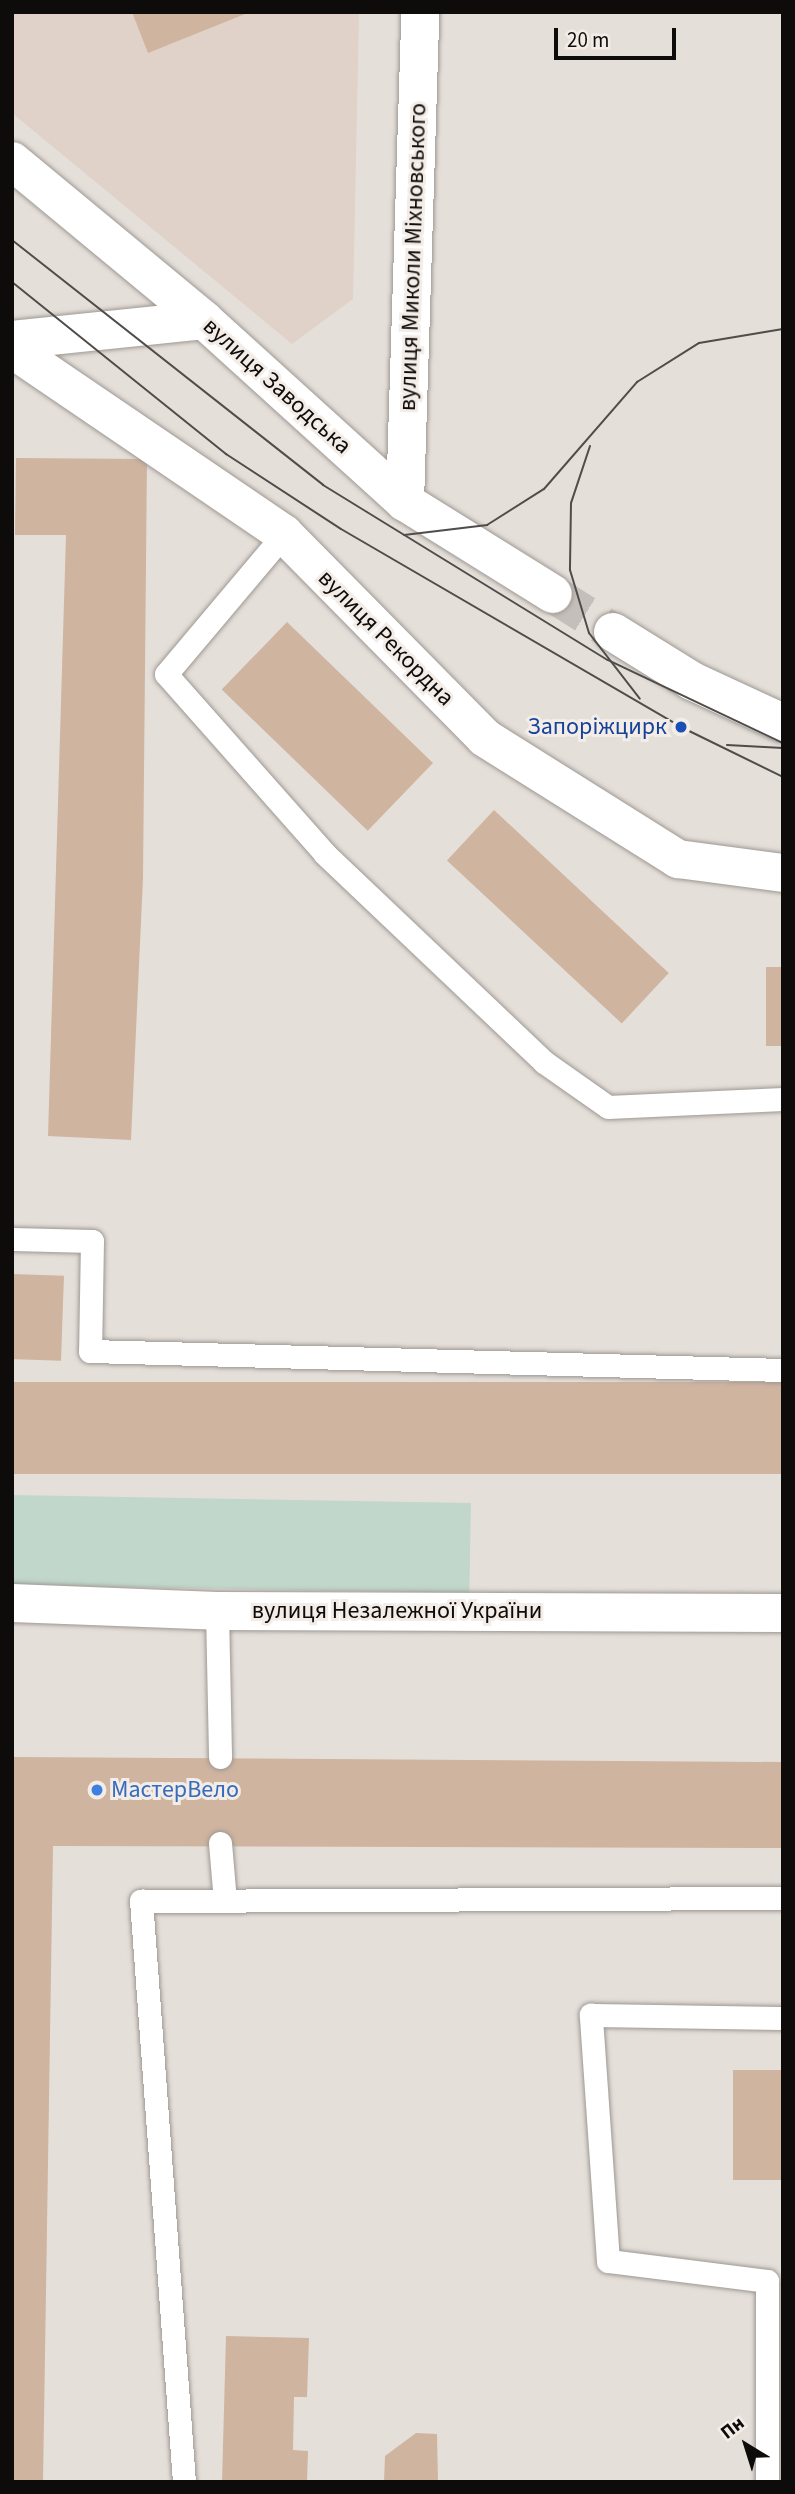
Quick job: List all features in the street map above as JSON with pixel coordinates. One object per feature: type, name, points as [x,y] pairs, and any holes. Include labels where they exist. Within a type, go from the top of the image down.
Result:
[{"type":"street","name":"вулиця Миколи Міхновського","points":[[405,502],[420,12]]},
{"type":"street","name":"вулиця Заводська","points":[[12,161],[204,320],[405,502],[553,594]]},
{"type":"street","points":[[12,340],[204,320]]},
{"type":"street","name":"вулиця Рекордна","points":[[12,349],[285,534],[485,738],[678,859],[783,873]]},
{"type":"street","points":[[613,632],[692,681],[783,723]]},
{"type":"street","name":"вулиця Незалежної України","points":[[12,1603],[217,1611],[783,1613]]},
{"type":"lane","points":[[285,534],[166,674],[174,684],[325,853],[544,1062],[608,1107],[783,1099]]},
{"type":"lane","points":[[12,1239],[92,1241],[90,1351],[783,1370]]},
{"type":"lane","points":[[217,1611],[220,1757]]},
{"type":"lane","points":[[220,1843],[225,1901]]},
{"type":"lane","points":[[184,2482],[141,1902],[783,1898]]},
{"type":"lane","points":[[767,2482],[767,2281],[608,2261],[590,2015],[783,2018]]},
{"type":"shaded area","points":[[12,12],[359,12],[353,299],[292,344],[12,113]]},
{"type":"green space","points":[[12,1495],[471,1503],[469,1593],[12,1585]]},
{"type":"building","points":[[132,12],[250,12],[148,53]]},
{"type":"building","points":[[16,458],[147,459],[143,878],[131,1140],[48,1136],[66,535],[15,535]]},
{"type":"building","points":[[287,622],[433,763],[368,831],[222,690]]},
{"type":"building","points":[[494,810],[669,973],[622,1023],[447,860]]},
{"type":"building","points":[[766,967],[783,967],[783,1046],[766,1046]]},
{"type":"building","points":[[12,1274],[64,1276],[61,1361],[12,1359]]},
{"type":"building","points":[[12,1382],[783,1382],[783,1474],[12,1474]]},
{"type":"building","points":[[12,1757],[783,1762],[783,1848],[53,1846],[43,2482],[12,2482]]},
{"type":"building","points":[[733,2070],[783,2070],[783,2180],[733,2180]]},
{"type":"building","points":[[226,2336],[309,2338],[307,2397],[294,2397],[293,2450],[308,2451],[307,2482],[222,2482]]},
{"type":"building","points":[[416,2433],[437,2434],[438,2482],[384,2482],[385,2456]]},
{"type":"tunnel","points":[[553,594],[613,632]]},
{"type":"tram line","points":[[12,240],[323,485],[608,660],[783,743]]},
{"type":"tram line","points":[[12,282],[226,454],[341,529],[681,727],[783,777]]},
{"type":"tram line","points":[[404,535],[487,525],[544,489],[637,382],[699,343],[783,329]]},
{"type":"tram line","points":[[590,446],[571,503],[570,570],[589,633],[640,699]]},
{"type":"tram line","points":[[727,745],[783,748]]},
{"type":"place","name":"Запоріжцирк","points":[[681,727]]},
{"type":"place","name":"МастерВело","points":[[97,1790]]}]
